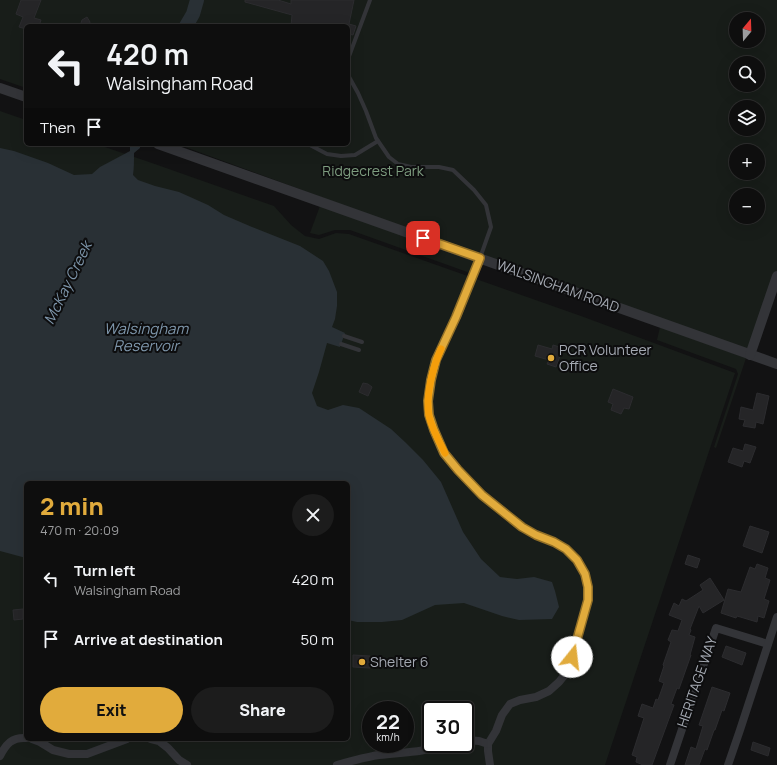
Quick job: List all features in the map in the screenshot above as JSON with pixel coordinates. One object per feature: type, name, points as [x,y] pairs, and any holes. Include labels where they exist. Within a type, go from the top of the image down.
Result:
[{"type":"street","points":[[0,88],[24,96]]},
{"type":"street","name":"WALSINGHAM ROAD","points":[[164,146],[777,364]]},
{"type":"street","points":[[480,258],[464,300],[434,366],[428,401],[429,415],[444,453],[458,470],[482,495],[522,527],[566,549],[577,560],[585,574],[588,587],[588,600],[567,672],[549,691],[536,697],[520,700],[510,704],[502,715],[496,731],[488,744],[490,765]]},
{"type":"street","points":[[750,355],[777,276]]},
{"type":"street","points":[[728,765],[777,617]]},
{"type":"street","name":"HERITAGE WAY","points":[[670,765],[716,628],[768,644]]},
{"type":"street","points":[[0,756],[3,749],[13,739],[24,738]]},
{"type":"street","points":[[37,741],[53,750],[69,754],[87,754],[122,741]]},
{"type":"street","points":[[159,741],[179,760],[187,765]]},
{"type":"street","points":[[474,741],[488,744]]},
{"type":"street","points":[[337,765],[378,755],[422,751]]},
{"type":"lane","points":[[350,54],[370,0]]},
{"type":"lane","points":[[350,79],[358,93],[378,141],[389,157],[398,164],[411,167],[439,167],[453,170],[474,190],[486,205],[491,227],[480,258]]},
{"type":"lane","points":[[312,146],[327,154],[341,156],[355,155],[378,141]]},
{"type":"lane","points":[[344,336],[362,342]]},
{"type":"lane","points":[[341,344],[359,350]]},
{"type":"green space","name":"Ridgecrest Park","points":[[0,0],[777,0],[777,271],[750,355],[182,146],[350,146],[350,24],[24,24],[24,87],[0,79]]},
{"type":"green space","points":[[0,111],[24,119],[24,146],[102,146],[274,206],[291,225],[305,236],[319,239],[336,233],[349,234],[581,316],[735,373],[605,765],[0,765]]},
{"type":"green space","points":[[320,206],[475,261],[470,273],[350,230],[335,230],[319,235],[310,233]]},
{"type":"green space","points":[[660,327],[746,358],[716,448],[714,447],[738,374],[736,369],[657,340]]},
{"type":"water","name":"Walsingham Reservoir","points":[[130,146],[140,147],[134,153],[133,175],[138,180],[179,192],[208,205],[224,215],[300,246],[323,261],[329,271],[337,292],[337,306],[332,327],[345,333],[340,347],[327,343],[312,393],[317,406],[328,410],[343,405],[359,408],[391,429],[423,460],[441,482],[463,532],[481,559],[500,577],[517,579],[534,577],[552,582],[559,607],[552,619],[519,620],[464,603],[435,605],[402,620],[382,622],[357,622],[350,620],[350,481],[24,481],[24,557],[0,551],[0,148],[14,151],[48,163],[74,175],[92,174],[100,167],[130,151]]},
{"type":"building","points":[[21,0],[41,0],[34,18],[41,20],[40,24],[24,24],[24,28],[19,27],[23,17],[16,14]]},
{"type":"building","points":[[245,0],[278,0],[291,4],[291,0],[354,0],[349,24],[291,24],[292,15],[245,2]]},
{"type":"building","points":[[87,17],[90,24],[81,24],[82,20]]},
{"type":"building","points":[[350,24],[356,26],[353,35],[350,34]]},
{"type":"building","name":"PCR Volunteer Office","points":[[538,345],[552,349],[553,345],[563,348],[556,367],[547,364],[549,360],[535,356]]},
{"type":"building","points":[[363,383],[372,387],[368,396],[359,392]]},
{"type":"building","points":[[613,389],[633,397],[629,409],[624,408],[621,414],[611,410],[613,404],[608,402]]},
{"type":"building","points":[[757,393],[769,396],[763,424],[756,422],[755,428],[743,426],[745,420],[739,419],[741,407],[753,410]]},
{"type":"building","points":[[745,444],[756,447],[750,463],[744,461],[742,467],[728,462],[733,448],[743,451]]},
{"type":"building","points":[[750,526],[769,532],[762,553],[743,546]]},
{"type":"building","points":[[688,555],[700,559],[697,568],[685,564]]},
{"type":"building","points":[[757,564],[768,568],[765,578],[770,580],[764,599],[769,601],[764,618],[758,616],[757,622],[737,616],[736,618],[721,613],[728,589],[741,592],[750,567],[755,569]]},
{"type":"building","points":[[710,578],[724,600],[703,613],[699,606],[689,635],[695,637],[691,655],[679,689],[677,688],[671,704],[674,705],[652,765],[643,765],[636,762],[637,757],[632,755],[644,718],[638,716],[642,704],[653,708],[656,699],[658,700],[664,683],[659,681],[671,642],[668,640],[672,630],[678,631],[682,620],[669,615],[674,603],[679,606],[682,599],[686,601],[703,590],[700,585]]},
{"type":"building","points":[[23,609],[23,619],[14,620],[13,610]]},
{"type":"building","points":[[726,646],[746,653],[742,665],[722,657]]},
{"type":"building","name":"Shelter 6","points":[[353,655],[370,656],[370,668],[353,667]]},
{"type":"building","points":[[712,687],[730,693],[724,711],[722,710],[707,750],[705,749],[699,765],[685,765],[691,747],[696,749],[703,726],[699,725]]},
{"type":"building","points":[[753,742],[770,748],[768,756],[751,750]]},
{"type":"waterway","name":"McKay Creek","points":[[187,24],[193,14],[197,0]]},
{"type":"slow traffic","points":[[441,349],[436,360],[431,380],[428,401],[429,415],[434,430],[445,453]]},
{"type":"place","name":"PCR Volunteer Office","points":[[551,358]]},
{"type":"place","name":"Shelter 6","points":[[362,662]]},
{"type":"route","points":[[423,238],[480,258],[466,294],[436,360],[428,401],[429,415],[434,430],[444,453],[482,495],[522,527],[566,549],[577,560],[585,574],[588,587],[588,600],[572,657]]}]
